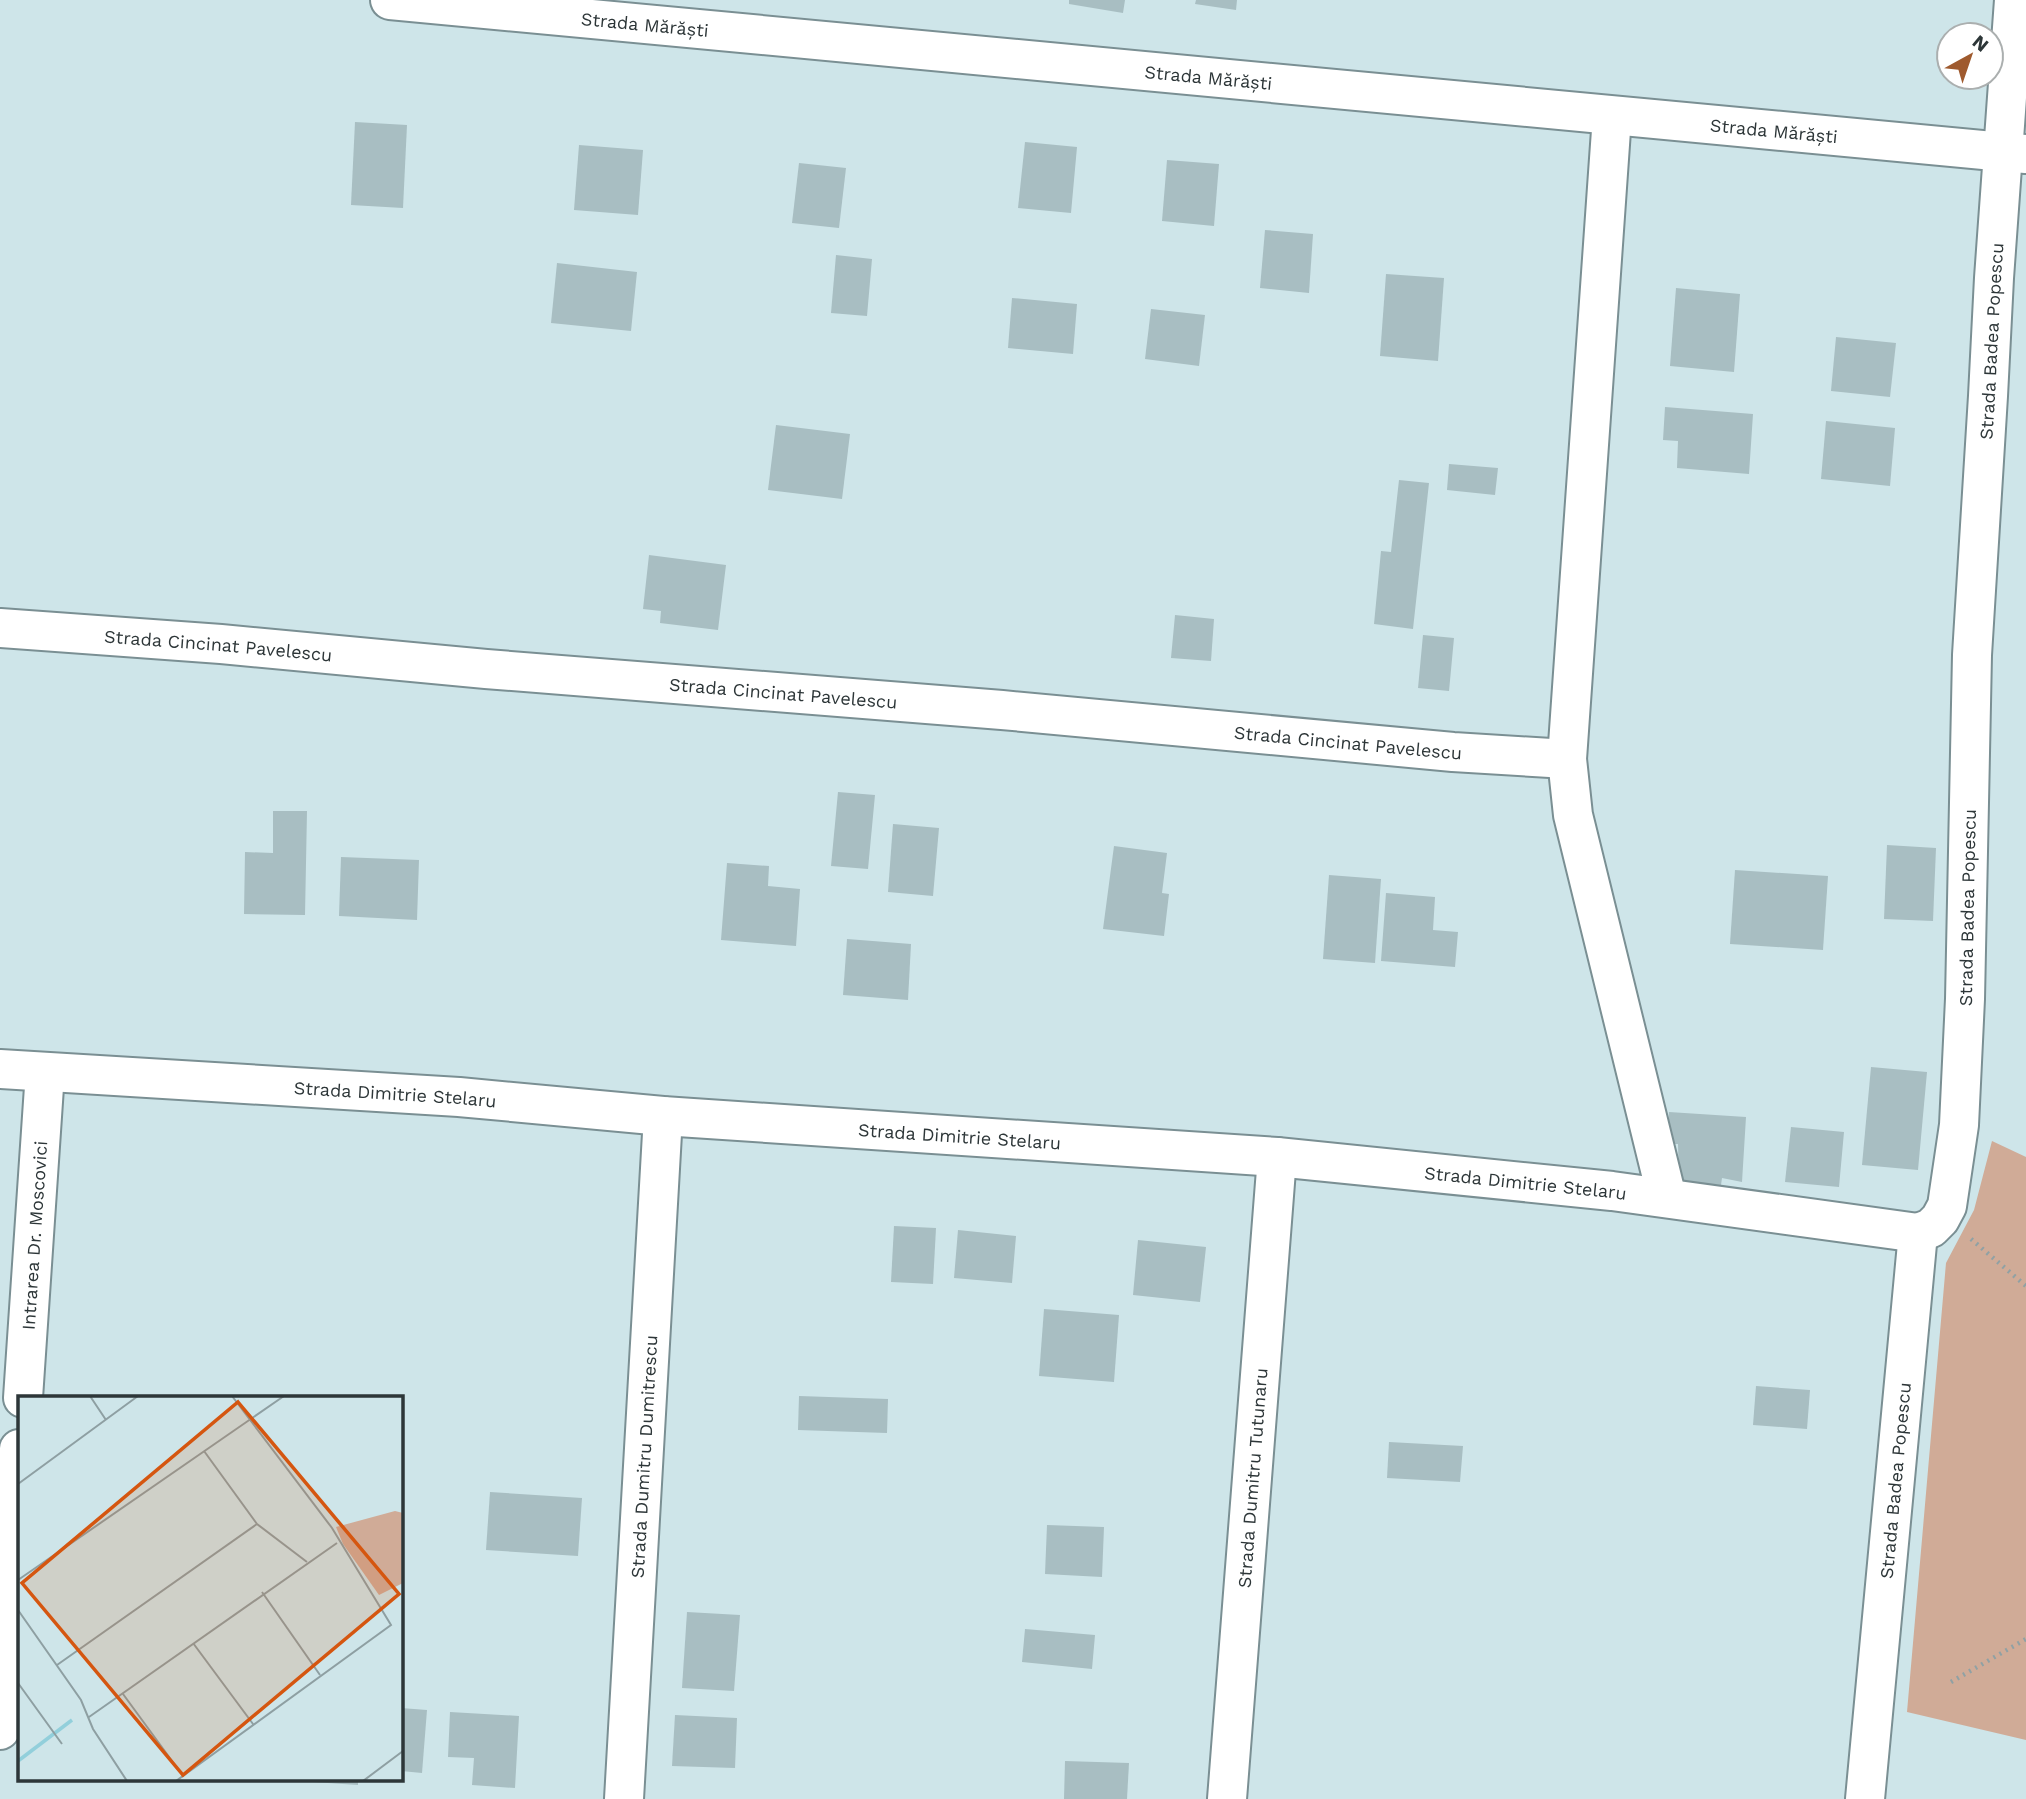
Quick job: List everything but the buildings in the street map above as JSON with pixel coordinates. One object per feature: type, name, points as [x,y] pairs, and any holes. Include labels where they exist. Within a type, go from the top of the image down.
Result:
[{"type":"street","name":"Strada Mărăști","points":[[390,0],[2015,153]]},
{"type":"street","name":"Strada Badea Popescu","points":[[1947,1206],[1959,1125],[1965,999],[1972,655],[1994,278],[2015,153],[2014,0]]},
{"type":"street","points":[[1612,116],[1567,759],[1573,815],[1667,1198]]},
{"type":"street","name":"Strada Cincinat Pavelescu","points":[[0,628],[1002,710],[1453,752],[1567,759]]},
{"type":"street","name":"Strada Dimitrie Stelaru","points":[[0,1069],[459,1097],[663,1115],[1277,1157],[1559,1185],[1919,1233]]},
{"type":"street","name":"Intrarea Dr. Moscovici","points":[[23,1396],[45,1072]]},
{"type":"street","name":"Strada Dumitru Dumitrescu","points":[[624,1799],[663,1115]]},
{"type":"street","name":"Strada Dumitru Tutunaru","points":[[1227,1799],[1277,1157]]},
{"type":"street","points":[[1919,1233],[1931,1228],[1947,1206]]},
{"type":"street","name":"Strada Badea Popescu","points":[[1865,1799],[1919,1233]]},
{"type":"street","points":[[0,1730],[18,1464]]},
{"type":"path","points":[[1947,1206],[1967,1235],[2026,1286]]},
{"type":"path","points":[[1951,1682],[2026,1639]]},
{"type":"shaded area","points":[[1992,1141],[2026,1157],[2026,1740],[1907,1712],[1946,1263],[1974,1210]]}]
